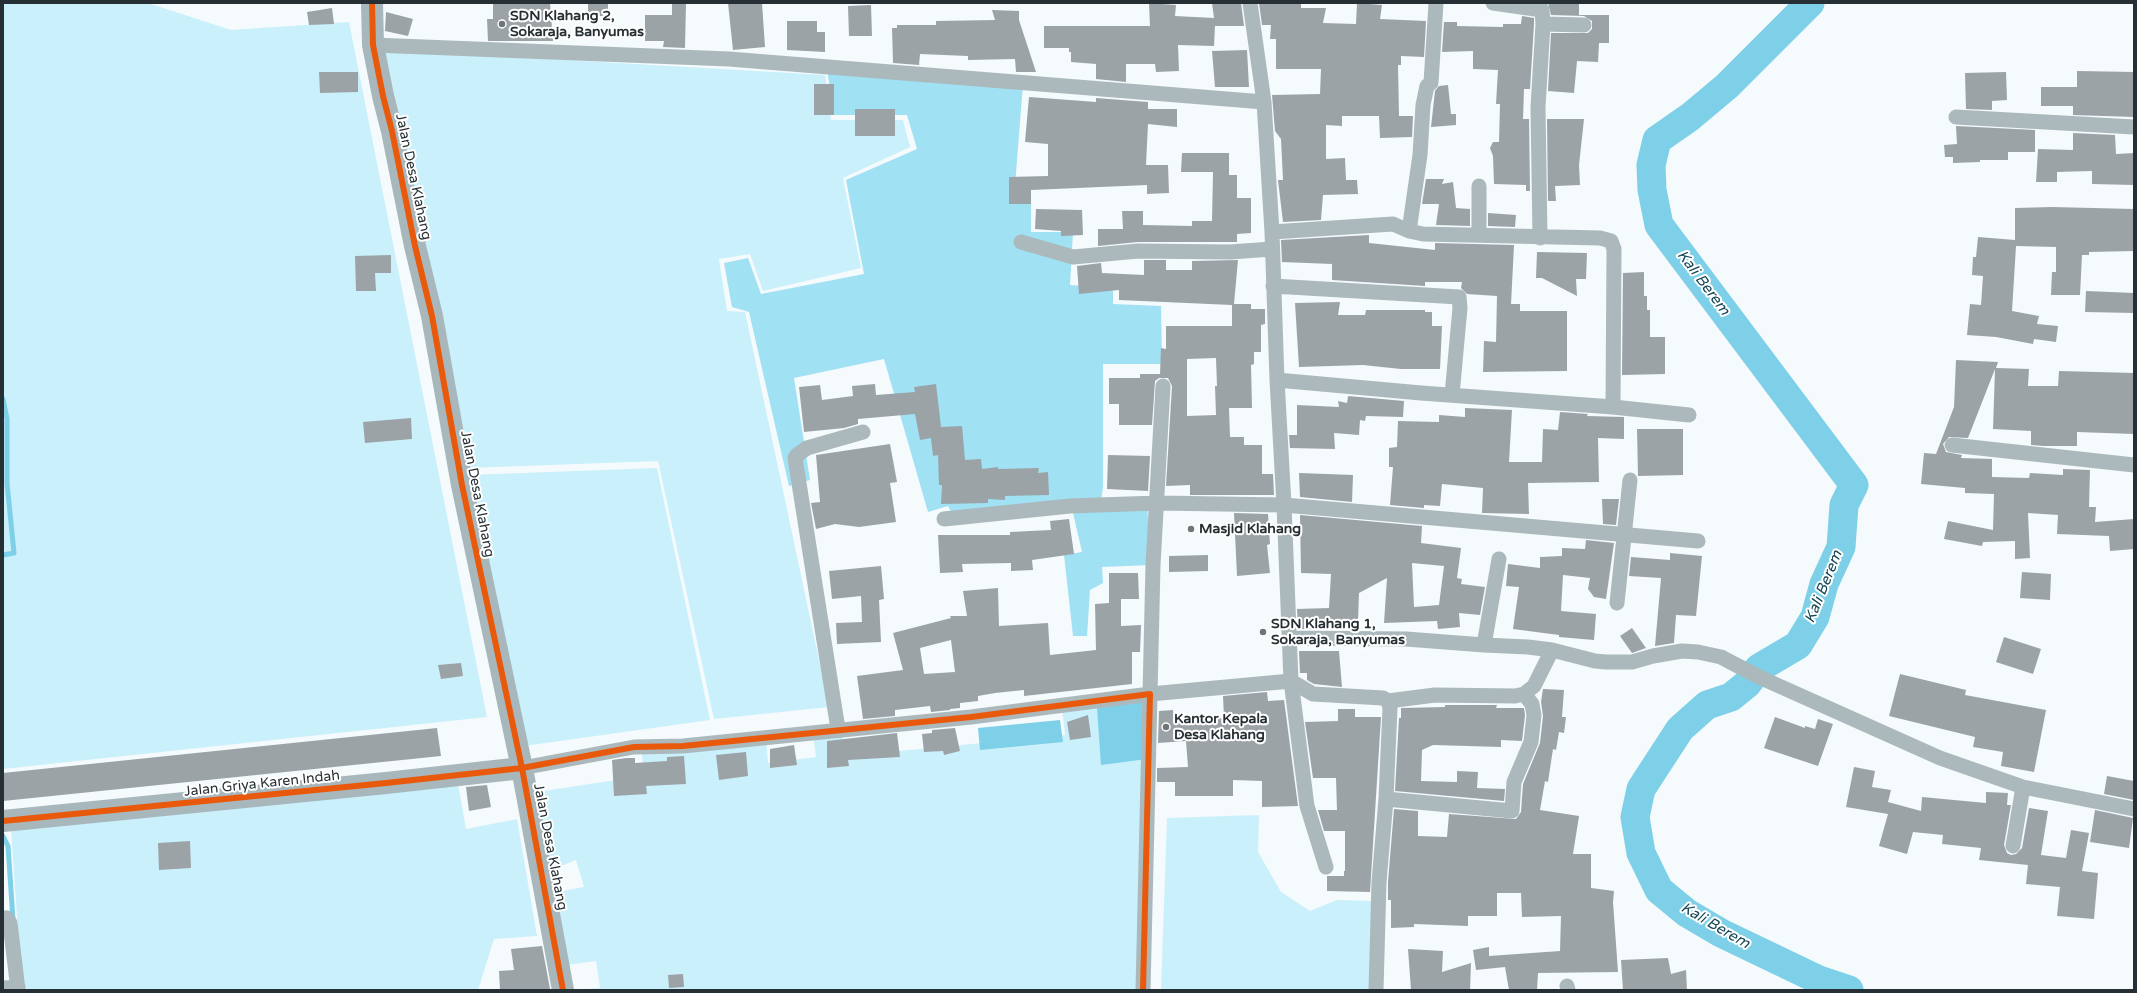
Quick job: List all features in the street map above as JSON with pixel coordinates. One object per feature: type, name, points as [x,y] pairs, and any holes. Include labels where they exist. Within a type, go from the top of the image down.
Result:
[{"type":"street","name":"Jalan Desa Klahang","points":[[372,3],[373,45],[415,246],[432,316],[462,485],[522,768],[563,990]]},
{"type":"street","points":[[1250,3],[1264,102],[1272,232],[1273,286],[1291,681],[1307,806],[1326,867]]},
{"type":"street","points":[[1409,231],[1420,155],[1423,105],[1427,86],[1431,83],[1436,3]]},
{"type":"street","points":[[1493,3],[1514,4],[1542,10],[1543,24],[1538,107],[1540,238]]},
{"type":"street","points":[[1543,24],[1584,25]]},
{"type":"street","points":[[373,45],[729,59],[1264,102]]},
{"type":"street","points":[[1956,116],[2134,127]]},
{"type":"street","points":[[1479,186],[1479,235]]},
{"type":"street","points":[[1272,232],[1393,224],[1409,231],[1423,234],[1606,239],[1614,244],[1613,407]]},
{"type":"street","points":[[1021,242],[1073,257],[1138,251],[1223,252],[1272,249]]},
{"type":"street","points":[[1273,286],[1459,297],[1460,308],[1452,395]]},
{"type":"street","points":[[1277,380],[1613,407],[1689,415]]},
{"type":"street","points":[[1144,990],[1153,565],[1163,386]]},
{"type":"street","points":[[838,729],[795,458],[807,448],[862,432]]},
{"type":"street","points":[[1952,445],[2134,465]]},
{"type":"street","points":[[1617,604],[1630,480]]},
{"type":"street","points":[[944,519],[1035,509],[1157,503],[1284,505],[1698,541]]},
{"type":"street","points":[[1484,646],[1499,559]]},
{"type":"street","points":[[1290,638],[1406,639],[1484,646],[1528,646],[1552,650],[1595,661],[1616,662],[1632,662],[1653,656],[1682,651],[1698,652],[1720,657],[1754,675],[1940,758],[2024,787],[2134,809]]},
{"type":"street","points":[[522,768],[634,747],[683,746],[971,716],[1150,694],[1291,681],[1313,694],[1383,698],[1388,701],[1435,695],[1515,696],[1524,694],[1534,686],[1552,650]]},
{"type":"street","points":[[1386,799],[1512,811],[1514,782],[1531,742],[1534,715],[1532,704],[1524,694]]},
{"type":"street","points":[[1376,990],[1379,882],[1386,799],[1390,708],[1388,701]]},
{"type":"street","name":"Jalan Griya Karen Indah","points":[[3,821],[371,785],[522,768]]},
{"type":"street","points":[[2013,846],[2024,787]]},
{"type":"street","points":[[3,918],[7,918],[10,923],[13,988]]},
{"type":"shaded area","points":[[3,3],[148,3],[231,30],[349,22],[487,717],[3,769]]},
{"type":"shaded area","points":[[377,49],[825,75],[831,120],[903,120],[910,147],[843,178],[861,268],[763,291],[750,254],[719,259],[727,311],[745,312],[829,707],[714,719],[658,461],[468,468]]},
{"type":"shaded area","points":[[827,69],[1023,84],[1014,198],[1031,198],[1031,232],[1073,232],[1070,285],[1113,288],[1113,304],[1161,306],[1162,364],[1103,364],[1103,487],[1101,502],[1147,504],[1151,565],[1102,567],[1103,583],[1090,590],[1087,636],[1073,636],[1064,555],[1082,552],[1070,500],[954,517],[948,506],[928,512],[884,359],[794,378],[810,480],[789,486],[749,312],[732,307],[724,263],[748,258],[761,294],[864,274],[846,180],[917,149],[907,115],[834,115]]},
{"type":"shaded area","points":[[657,468],[710,720],[524,746],[469,475]]},
{"type":"shaded area","points":[[1149,698],[1140,990],[577,990],[600,988],[596,961],[567,965],[553,893],[584,887],[576,860],[546,872],[530,793],[643,776],[642,753],[766,740],[768,763],[816,757],[812,728],[841,726],[847,756],[1065,735],[1062,708]]},
{"type":"shaded area","points":[[1145,701],[1147,759],[1101,765],[1097,708]]},
{"type":"shaded area","points":[[1060,720],[1063,742],[980,750],[978,728]]},
{"type":"shaded area","points":[[458,784],[466,829],[517,819],[537,936],[494,939],[478,990],[22,990],[11,830]]},
{"type":"shaded area","points":[[1259,815],[1258,852],[1281,892],[1310,911],[1337,900],[1374,901],[1376,990],[1161,990],[1167,818]]},
{"type":"building","points":[[493,3],[550,3],[553,41],[488,41],[487,19],[493,19]]},
{"type":"building","points":[[588,3],[608,3],[608,16],[588,16]]},
{"type":"building","points":[[672,3],[686,3],[685,48],[663,47],[664,41],[645,41],[645,15],[672,15]]},
{"type":"building","points":[[728,3],[762,3],[765,47],[733,50]]},
{"type":"building","points":[[1149,3],[1176,5],[1175,16],[1214,18],[1212,3],[1241,3],[1244,26],[1215,25],[1214,46],[1178,45],[1179,71],[1156,72],[1155,64],[1126,64],[1126,82],[1096,79],[1096,64],[1071,62],[1071,52],[1069,52],[1069,48],[1044,48],[1044,26],[1150,26]]},
{"type":"building","points":[[1259,3],[1301,3],[1301,8],[1326,8],[1323,23],[1356,24],[1357,3],[1382,5],[1380,19],[1426,21],[1424,57],[1401,56],[1401,65],[1398,65],[1399,116],[1413,116],[1412,137],[1380,138],[1379,116],[1342,116],[1342,126],[1326,125],[1326,159],[1345,158],[1346,180],[1357,180],[1358,194],[1323,195],[1321,220],[1283,222],[1278,180],[1283,180],[1281,139],[1275,131],[1272,95],[1320,94],[1321,69],[1276,69],[1276,39],[1270,39],[1271,25],[1262,25]]},
{"type":"building","points":[[1548,3],[1579,3],[1579,15],[1609,15],[1609,43],[1599,43],[1598,62],[1577,61],[1574,93],[1548,91],[1551,33],[1588,33],[1592,29],[1592,21],[1584,16],[1551,15]]},
{"type":"building","points":[[871,5],[872,36],[849,36],[848,6]]},
{"type":"building","points":[[332,8],[334,24],[309,25],[307,12]]},
{"type":"building","points":[[992,10],[1019,11],[1019,20],[1036,72],[1016,72],[1015,59],[968,60],[968,56],[920,54],[919,65],[893,63],[892,28],[897,28],[897,25],[936,25],[936,21],[995,20]]},
{"type":"building","points":[[386,12],[413,19],[408,36],[385,31]]},
{"type":"building","points":[[1522,16],[1534,18],[1530,89],[1524,89],[1523,119],[1529,119],[1530,191],[1526,191],[1526,185],[1494,184],[1493,156],[1490,148],[1493,142],[1499,142],[1500,104],[1496,104],[1498,70],[1473,69],[1473,51],[1442,52],[1444,22],[1457,22],[1457,26],[1503,27],[1503,24],[1521,24]]},
{"type":"building","points":[[787,21],[817,21],[817,32],[825,32],[825,52],[787,50]]},
{"type":"building","points":[[1247,50],[1249,87],[1215,87],[1212,51]]},
{"type":"building","points":[[2077,71],[2134,72],[2134,117],[2073,115],[2073,106],[2041,106],[2041,87],[2077,87]]},
{"type":"building","points":[[319,72],[358,72],[358,92],[320,93]]},
{"type":"building","points":[[2006,72],[2007,100],[1992,101],[1992,110],[1966,109],[1965,73]]},
{"type":"building","points":[[814,84],[834,84],[834,115],[814,115]]},
{"type":"building","points":[[1448,85],[1451,114],[1456,114],[1456,125],[1431,127],[1435,91],[1439,86]]},
{"type":"building","points":[[1029,97],[1096,102],[1096,98],[1148,102],[1148,109],[1177,109],[1177,127],[1148,124],[1146,165],[1168,165],[1169,193],[1147,194],[1147,185],[1031,190],[1031,204],[1009,204],[1009,177],[1048,176],[1048,144],[1025,142]]},
{"type":"building","points":[[855,109],[895,109],[895,136],[855,136]]},
{"type":"building","points":[[1547,119],[1584,119],[1579,165],[1580,185],[1555,186],[1556,201],[1548,201]]},
{"type":"building","points":[[1956,126],[2035,130],[2035,152],[2008,152],[2008,160],[1980,160],[1980,162],[1953,163],[1953,157],[1945,157],[1944,145],[1957,144]]},
{"type":"building","points":[[2073,133],[2115,135],[2116,154],[2134,153],[2134,185],[2092,184],[2092,171],[2057,172],[2057,182],[2036,182],[2038,149],[2073,150]]},
{"type":"building","points":[[1182,153],[1229,153],[1229,175],[1237,175],[1237,198],[1251,198],[1251,233],[1237,234],[1237,242],[1138,242],[1098,246],[1098,229],[1123,229],[1122,211],[1143,211],[1143,225],[1192,226],[1192,221],[1212,221],[1213,172],[1181,172]]},
{"type":"building","points":[[1426,179],[1444,179],[1442,184],[1453,182],[1456,208],[1470,209],[1470,226],[1436,225],[1439,204],[1422,204]]},
{"type":"building","points":[[2052,207],[2134,209],[2134,251],[2089,252],[2089,255],[2082,255],[2080,295],[2051,295],[2052,272],[2056,272],[2056,247],[2016,246],[2012,311],[2039,316],[2037,324],[2058,326],[2056,342],[2034,339],[2033,344],[1996,337],[1967,335],[1970,304],[1981,305],[1983,276],[1972,275],[1973,257],[1976,257],[1978,237],[2015,240],[2015,208]]},
{"type":"building","points":[[1036,209],[1082,210],[1083,235],[1061,236],[1061,231],[1035,229]]},
{"type":"building","points":[[1488,213],[1516,215],[1515,227],[1488,226]]},
{"type":"building","points":[[1369,235],[1369,243],[1435,250],[1435,243],[1514,245],[1511,304],[1520,304],[1520,311],[1567,311],[1567,371],[1483,372],[1484,341],[1496,342],[1497,296],[1467,294],[1461,288],[1462,282],[1425,282],[1425,286],[1332,280],[1332,264],[1282,262],[1281,240]]},
{"type":"building","points":[[1537,252],[1587,253],[1586,279],[1576,279],[1577,296],[1542,278],[1536,278]]},
{"type":"building","points":[[391,255],[391,273],[375,273],[376,291],[356,291],[355,256]]},
{"type":"building","points":[[1144,260],[1166,260],[1166,270],[1192,270],[1192,261],[1238,260],[1234,304],[1251,304],[1251,309],[1265,309],[1265,324],[1261,325],[1261,352],[1254,352],[1254,364],[1251,365],[1252,408],[1229,408],[1230,437],[1244,437],[1244,445],[1262,445],[1262,474],[1273,474],[1274,495],[1190,495],[1190,485],[1166,486],[1172,386],[1168,378],[1159,378],[1155,381],[1152,425],[1119,425],[1119,404],[1109,404],[1109,378],[1140,378],[1140,374],[1160,374],[1161,348],[1166,349],[1166,326],[1232,326],[1232,305],[1119,300],[1119,290],[1079,294],[1077,266],[1101,263],[1102,273],[1144,275]],"holes":[[[1216,358],[1217,386],[1215,386],[1216,415],[1187,416],[1187,359]]]},
{"type":"building","points":[[1644,272],[1644,296],[1647,296],[1647,310],[1650,310],[1650,337],[1665,337],[1665,374],[1622,375],[1623,273]]},
{"type":"building","points":[[2086,291],[2134,293],[2134,313],[2085,312]]},
{"type":"building","points":[[1340,302],[1338,315],[1365,315],[1366,310],[1425,310],[1425,312],[1432,312],[1432,326],[1442,326],[1440,369],[1401,369],[1363,365],[1299,367],[1295,303]]},
{"type":"building","points":[[1956,360],[1998,362],[1996,368],[2029,369],[2028,386],[2058,386],[2059,371],[2134,373],[2134,434],[2077,432],[2077,446],[2044,446],[2031,445],[2031,431],[1993,429],[1995,369],[1968,438],[1949,437],[1943,444],[1946,452],[1962,455],[1961,458],[1992,459],[1992,477],[2029,478],[2030,473],[2063,475],[2063,469],[2090,470],[2089,507],[2096,507],[2095,522],[2134,519],[2134,549],[2110,551],[2109,536],[2057,534],[2058,515],[2028,513],[2030,558],[2015,559],[2015,541],[1983,542],[1982,546],[1944,539],[1948,521],[1993,530],[1994,494],[1965,493],[1965,488],[1921,484],[1924,453],[1936,454],[1954,407]]},
{"type":"building","points":[[875,384],[876,395],[915,392],[914,387],[936,384],[941,427],[962,426],[965,460],[981,459],[982,469],[998,467],[998,469],[1039,468],[1038,473],[1048,472],[1049,495],[1005,496],[1005,500],[988,499],[988,503],[941,504],[942,485],[939,485],[938,455],[933,456],[931,438],[920,440],[915,414],[858,419],[858,424],[844,428],[804,432],[799,387],[820,385],[822,400],[853,396],[852,386]]},
{"type":"building","points":[[1348,396],[1404,401],[1403,417],[1366,416],[1365,421],[1360,420],[1359,435],[1334,433],[1335,449],[1290,448],[1289,435],[1297,435],[1297,405],[1339,407],[1338,401],[1347,403]]},
{"type":"building","points":[[1465,408],[1512,410],[1509,462],[1542,462],[1543,429],[1558,430],[1560,412],[1588,414],[1587,416],[1624,417],[1624,439],[1598,438],[1599,482],[1528,483],[1529,514],[1482,513],[1483,488],[1442,484],[1440,506],[1424,505],[1424,508],[1390,505],[1393,467],[1389,467],[1389,448],[1397,447],[1398,421],[1439,422],[1439,415],[1465,417]]},
{"type":"building","points":[[411,418],[412,439],[365,443],[363,422]]},
{"type":"building","points":[[1637,429],[1683,429],[1683,475],[1638,476]]},
{"type":"building","points":[[890,444],[897,482],[890,483],[896,522],[859,527],[835,524],[816,529],[811,503],[820,502],[816,455]]},
{"type":"building","points":[[1108,455],[1150,456],[1148,491],[1107,489]]},
{"type":"building","points":[[1299,473],[1353,475],[1352,502],[1300,497]]},
{"type":"building","points":[[1602,499],[1619,499],[1616,525],[1603,524]]},
{"type":"building","points":[[1234,513],[1268,514],[1270,544],[1267,545],[1270,573],[1237,576]]},
{"type":"building","points":[[1300,515],[1422,526],[1421,543],[1461,548],[1457,578],[1462,579],[1461,584],[1485,587],[1480,615],[1459,613],[1460,627],[1438,629],[1437,621],[1384,623],[1387,578],[1359,593],[1358,622],[1324,620],[1325,629],[1302,629],[1298,625],[1297,609],[1329,608],[1331,574],[1301,573]],"holes":[[[1412,563],[1444,566],[1439,605],[1414,607]]]},
{"type":"building","points":[[1069,519],[1074,554],[1032,560],[1033,570],[1011,571],[1011,563],[962,564],[963,572],[940,573],[938,535],[1010,535],[1010,532],[1051,530],[1050,521]]},
{"type":"building","points":[[1586,540],[1614,543],[1606,599],[1594,597],[1588,589],[1590,578],[1563,575],[1561,611],[1596,614],[1594,640],[1559,637],[1559,635],[1513,629],[1519,587],[1506,586],[1508,564],[1540,568],[1540,557],[1562,556],[1562,548],[1585,549]]},
{"type":"building","points":[[1670,553],[1702,556],[1696,616],[1676,615],[1674,643],[1655,646],[1661,578],[1629,576],[1631,557],[1670,560]]},
{"type":"building","points":[[1208,555],[1208,571],[1169,572],[1169,556]]},
{"type":"building","points":[[881,566],[884,599],[879,600],[881,642],[837,644],[836,623],[862,622],[861,596],[832,599],[829,571]]},
{"type":"building","points":[[2022,572],[2051,574],[2050,600],[2020,598]]},
{"type":"building","points":[[1109,573],[1138,573],[1139,599],[1121,599],[1121,626],[1141,625],[1140,652],[1132,652],[1132,684],[1024,696],[1024,690],[995,693],[978,696],[978,701],[960,703],[960,708],[950,710],[931,712],[930,706],[895,710],[895,716],[863,719],[857,676],[903,670],[893,633],[951,618],[950,616],[967,616],[963,591],[998,588],[999,626],[1048,623],[1050,655],[1096,650],[1095,604],[1109,603]],"holes":[[[951,640],[955,672],[924,674],[920,648]]]},
{"type":"building","points":[[1632,628],[1646,648],[1632,653],[1620,636]]},
{"type":"building","points":[[2004,637],[2041,649],[2033,674],[1996,662]]},
{"type":"building","points":[[1299,651],[1339,651],[1342,687],[1314,684],[1307,680],[1307,673],[1300,673]]},
{"type":"building","points":[[461,663],[463,676],[441,679],[438,665]]},
{"type":"building","points":[[1900,674],[1966,690],[1965,695],[2046,710],[2034,772],[2001,766],[2003,752],[1973,747],[1975,737],[1889,716]]},
{"type":"building","points":[[1543,689],[1564,690],[1562,717],[1566,717],[1564,733],[1559,732],[1556,750],[1553,749],[1548,782],[1545,781],[1540,810],[1579,816],[1573,854],[1591,854],[1591,888],[1614,891],[1613,902],[1618,972],[1538,973],[1537,990],[1509,990],[1505,967],[1476,970],[1473,950],[1489,947],[1489,956],[1560,951],[1561,916],[1522,917],[1521,893],[1497,893],[1497,916],[1468,916],[1468,926],[1414,924],[1414,927],[1391,928],[1391,900],[1388,900],[1388,882],[1394,809],[1418,811],[1418,836],[1447,837],[1449,814],[1516,819],[1521,812],[1523,784],[1540,743],[1543,716],[1541,702]]},
{"type":"building","points":[[1267,692],[1268,701],[1284,700],[1298,806],[1262,807],[1262,781],[1233,780],[1233,796],[1175,796],[1175,782],[1157,782],[1157,768],[1188,767],[1186,741],[1158,743],[1159,711],[1173,710],[1174,722],[1224,718],[1223,696]]},
{"type":"building","points":[[1445,705],[1497,705],[1496,708],[1524,708],[1525,715],[1522,741],[1501,740],[1501,747],[1433,745],[1422,750],[1421,781],[1457,782],[1457,771],[1478,772],[1477,788],[1505,789],[1504,801],[1395,791],[1399,718],[1401,718],[1401,708],[1445,707]]},
{"type":"building","points":[[1338,709],[1355,709],[1355,717],[1381,717],[1370,892],[1327,891],[1327,876],[1344,876],[1345,831],[1324,831],[1318,810],[1337,810],[1336,778],[1313,778],[1305,722],[1338,721]]},
{"type":"building","points":[[1088,715],[1091,737],[1070,740],[1067,722]]},
{"type":"building","points":[[1775,717],[1805,728],[1805,726],[1815,729],[1818,719],[1833,724],[1818,766],[1764,748]]},
{"type":"building","points":[[437,728],[441,756],[3,801],[3,773]]},
{"type":"building","points":[[955,728],[960,751],[944,755],[943,751],[924,752],[922,734],[932,733],[932,730]]},
{"type":"building","points":[[897,733],[900,757],[848,760],[849,766],[827,768],[827,741]]},
{"type":"building","points":[[794,745],[797,765],[770,768],[770,749]]},
{"type":"building","points":[[746,752],[748,776],[719,780],[716,755]]},
{"type":"building","points":[[684,756],[686,784],[646,786],[647,794],[614,796],[612,760],[635,758],[635,763],[667,761],[667,757]]},
{"type":"building","points":[[1854,767],[1875,771],[1872,787],[1891,790],[1888,802],[1921,811],[1922,797],[1986,803],[1986,792],[2008,793],[2007,805],[2011,805],[2004,845],[2007,853],[2011,855],[2016,854],[2022,848],[2029,808],[2048,811],[2041,855],[2066,858],[2071,830],[2089,833],[2082,871],[2098,873],[2094,919],[2057,916],[2060,887],[2026,884],[2028,865],[1979,860],[1981,848],[1942,844],[1943,835],[1913,832],[1907,854],[1879,846],[1888,814],[1846,807]]},
{"type":"building","points":[[2107,776],[2134,781],[2134,800],[2104,794]]},
{"type":"building","points":[[487,785],[491,807],[469,811],[466,787]]},
{"type":"building","points":[[2095,810],[2133,818],[2129,848],[2090,842]]},
{"type":"building","points":[[190,841],[191,868],[159,870],[158,843]]},
{"type":"building","points":[[542,946],[550,989],[500,990],[499,971],[514,970],[511,949]]},
{"type":"building","points":[[1408,949],[1443,951],[1442,972],[1471,963],[1470,990],[1411,990]]},
{"type":"building","points":[[1668,958],[1671,974],[1686,970],[1687,990],[1623,990],[1621,960]]},
{"type":"building","points":[[683,974],[684,987],[669,988],[668,975]]},
{"type":"waterway","name":"Kali Berem","points":[[1810,3],[1727,86],[1690,117],[1657,140],[1651,165],[1652,190],[1659,225],[1854,485],[1844,505],[1841,547],[1824,584],[1815,617],[1798,645],[1759,668],[1747,684],[1731,697],[1707,705],[1680,729],[1641,789],[1635,817],[1641,853],[1659,890],[1687,913],[1721,933],[1819,980],[1849,990]]},
{"type":"waterway","points":[[3,399],[7,419],[7,483],[14,553],[3,555]]},
{"type":"waterway","points":[[3,836],[8,846],[13,920]]},
{"type":"cycle path","points":[[372,3],[373,45],[415,246],[432,316],[462,485],[522,768],[563,990]]},
{"type":"cycle path","points":[[3,821],[522,768],[634,747],[683,746],[971,717],[1150,694],[1143,990]]},
{"type":"place","name":"SDN Klahang 2, Sokaraja, Banyumas","points":[[502,24]]},
{"type":"place","name":"Masjid Klahang","points":[[1191,529]]},
{"type":"place","name":"SDN Klahang 1, Sokaraja, Banyumas","points":[[1263,632]]},
{"type":"place","name":"Kantor Kepala Desa Klahang","points":[[1166,727]]}]
